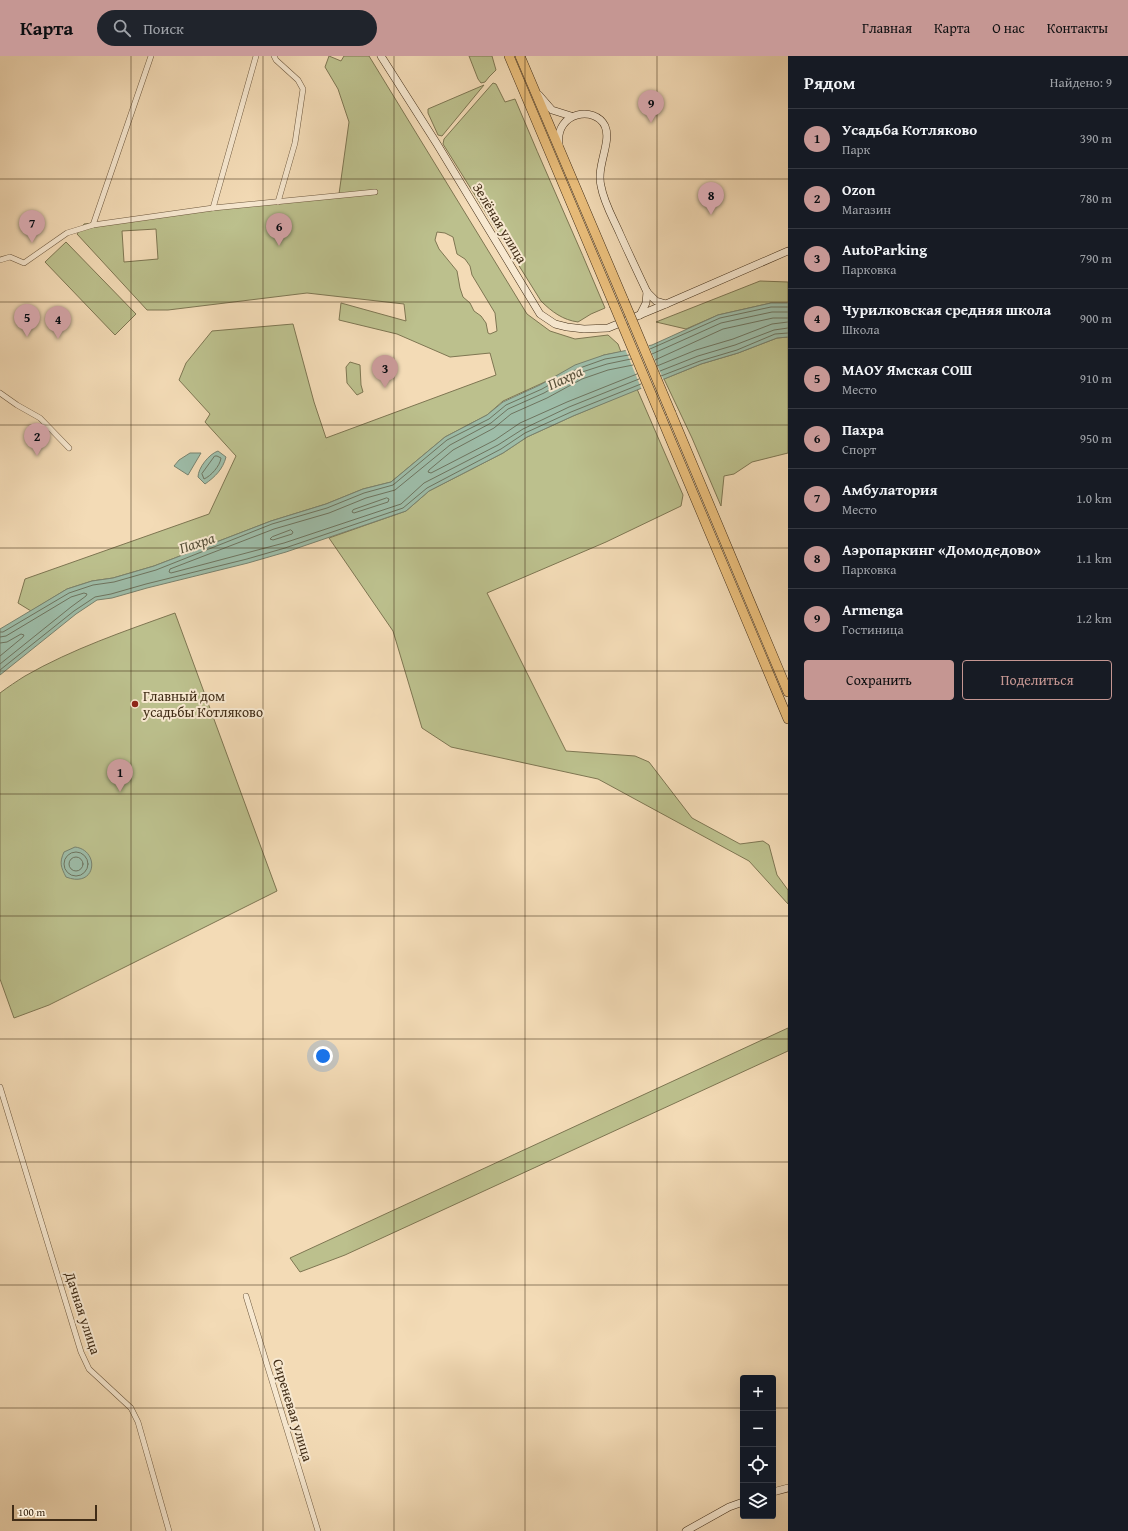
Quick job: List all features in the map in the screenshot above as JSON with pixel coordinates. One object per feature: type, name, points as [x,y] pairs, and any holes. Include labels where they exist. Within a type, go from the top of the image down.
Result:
[{"type":"highway","points":[[509,56],[788,719]]},
{"type":"highway","points":[[520,56],[788,692]]},
{"type":"street","points":[[93,225],[151,56]]},
{"type":"street","points":[[213,208],[256,56]]},
{"type":"street","points":[[274,56],[276,60],[298,80],[303,89],[295,143],[278,202]]},
{"type":"street","name":"Зелёная улица","points":[[381,56],[437,144],[540,314],[555,324],[584,329],[608,328],[788,251]]},
{"type":"street","points":[[533,88],[552,110],[571,116],[589,115],[595,117],[604,124],[607,139],[600,171],[600,185],[605,201],[647,292],[656,301],[666,304]]},
{"type":"street","points":[[559,150],[558,133],[566,120],[571,116]]},
{"type":"street","points":[[0,260],[10,257],[24,263],[67,233],[93,225],[213,208],[375,192]]},
{"type":"street","points":[[640,315],[646,303],[647,292]]},
{"type":"street","points":[[0,393],[40,418],[69,448]]},
{"type":"street","name":"Дачная улица","points":[[0,1087],[81,1352],[89,1369],[131,1408],[138,1422],[169,1531]]},
{"type":"street","name":"Сиреневая улица","points":[[246,1296],[318,1531]]},
{"type":"street","points":[[776,1491],[788,1488]]},
{"type":"street","points":[[686,1531],[729,1507],[740,1503]]},
{"type":"green space","points":[[329,56],[341,61],[344,56],[369,56],[527,314],[550,331],[575,339],[608,335],[618,344],[621,352],[604,355],[503,401],[487,415],[445,437],[391,482],[363,489],[326,504],[271,521],[154,566],[113,578],[92,581],[67,589],[31,611],[18,603],[25,579],[209,514],[236,456],[205,422],[210,414],[179,380],[186,363],[212,331],[293,324],[314,402],[326,438],[496,375],[490,353],[450,357],[397,334],[339,320],[341,303],[406,321],[404,304],[307,293],[168,310],[147,310],[77,234],[84,224],[339,194],[349,122],[338,89],[325,67]],"holes":[[[156,229],[158,259],[124,262],[122,231]],[[437,232],[445,233],[453,237],[457,254],[465,259],[470,266],[472,275],[495,313],[497,331],[490,334],[488,333],[486,323],[481,316],[474,311],[470,303],[463,297],[457,271],[439,249],[435,240]]]},
{"type":"green space","points":[[469,56],[492,56],[496,70],[485,82],[481,83],[478,79]]},
{"type":"green space","points":[[493,83],[496,84],[505,102],[515,99],[605,308],[578,322],[558,315],[541,301],[443,144],[444,139]]},
{"type":"green space","points":[[484,85],[442,136],[438,135],[428,113],[428,109]]},
{"type":"green space","points":[[66,242],[136,314],[115,335],[45,262]]},
{"type":"green space","points":[[760,281],[788,282],[788,303],[771,303],[718,315],[686,329],[656,322]]},
{"type":"green space","points":[[788,337],[788,453],[752,462],[734,474],[724,476],[721,506],[692,438],[664,379],[701,364],[738,353],[777,338]]},
{"type":"green space","points":[[350,362],[360,365],[361,385],[363,392],[357,395],[347,383],[346,367]]},
{"type":"green space","points":[[637,389],[683,495],[681,506],[606,542],[487,593],[566,751],[635,756],[649,762],[692,818],[740,844],[763,841],[769,845],[777,875],[788,890],[788,904],[749,861],[598,779],[451,747],[422,728],[393,631],[329,538],[406,511],[429,491],[503,453],[527,437]]},
{"type":"green space","points":[[175,613],[277,891],[49,1005],[14,1018],[0,979],[0,693],[25,676],[61,657],[99,641]]},
{"type":"green space","points":[[788,1028],[788,1051],[345,1255],[300,1272],[290,1258]]},
{"type":"water","points":[[771,303],[788,303],[788,337],[777,338],[738,353],[701,364],[573,416],[527,437],[503,453],[429,491],[406,511],[286,552],[248,563],[112,598],[97,600],[76,614],[0,675],[0,629],[67,589],[92,581],[113,578],[154,566],[271,521],[326,504],[363,489],[391,482],[445,437],[487,415],[503,402],[540,385],[575,365],[604,355],[652,345],[718,315]]},
{"type":"water","points":[[218,451],[226,457],[225,461],[212,479],[205,484],[198,477],[198,473],[208,458]]},
{"type":"water","points":[[190,453],[201,453],[188,475],[174,466],[179,460]]},
{"type":"water","points":[[75,847],[83,850],[91,861],[92,868],[89,874],[84,878],[76,879],[66,877],[62,868],[61,862],[64,852]]},
{"type":"pier","points":[[648,344],[664,381],[642,390],[625,349]]},
{"type":"place","name":"Armenga","points":[[651,123]]},
{"type":"place","name":"Аэропаркинг «Домодедово»","points":[[711,215]]},
{"type":"place","name":"Амбулатория","points":[[32,243]]},
{"type":"place","name":"Пахра","points":[[279,246]]},
{"type":"place","name":"МАОУ Ямская СОШ","points":[[27,337]]},
{"type":"place","name":"Чурилковская средняя школа","points":[[58,339]]},
{"type":"place","name":"AutoParking","points":[[385,388]]},
{"type":"place","name":"Ozon","points":[[37,456]]},
{"type":"place","name":"Главный дом усадьбы Котляково","points":[[135,704]]},
{"type":"place","name":"Усадьба Котляково","points":[[120,792]]}]
